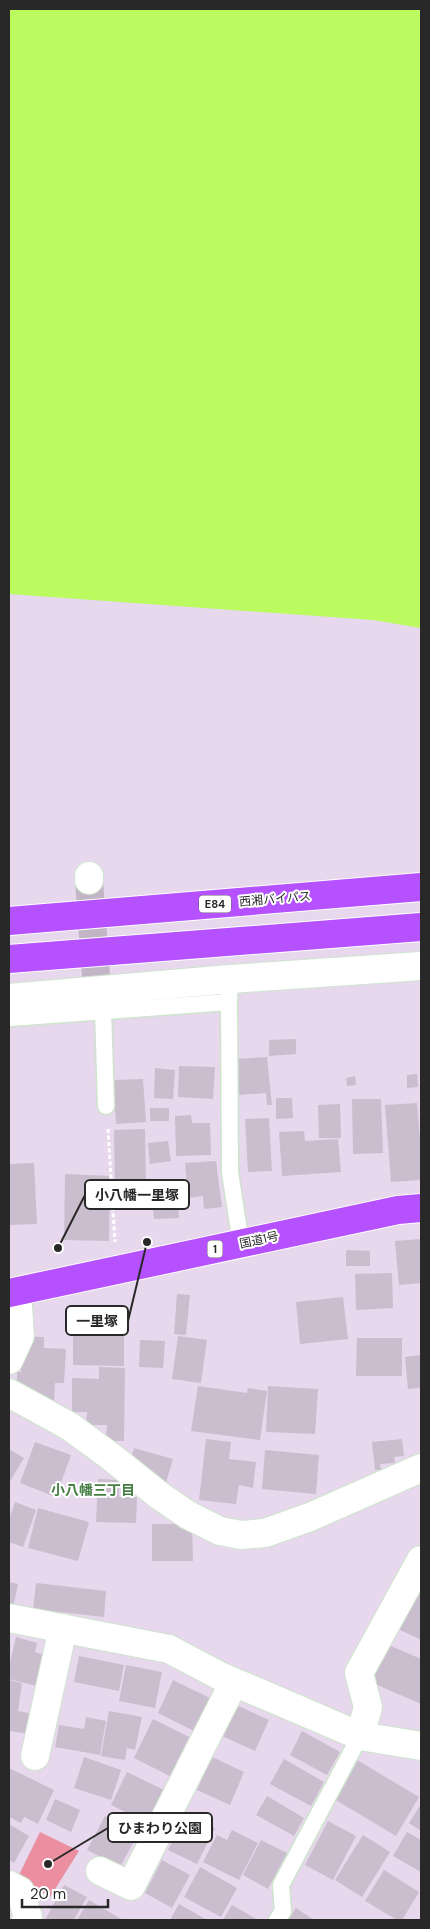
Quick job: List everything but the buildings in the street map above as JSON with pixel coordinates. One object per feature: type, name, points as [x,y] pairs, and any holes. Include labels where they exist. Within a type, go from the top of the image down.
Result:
[{"type":"highway","name":"西湘バイパス","points":[[9,921],[421,887]]},
{"type":"highway","points":[[9,905],[162,908]]},
{"type":"highway","points":[[9,959],[421,927]]},
{"type":"highway","name":"国道1号","points":[[13,1293],[398,1210],[421,1208]]},
{"type":"street","points":[[9,998],[99,992],[229,990],[421,966]]},
{"type":"street","points":[[9,1360],[20,1336],[13,1293]]},
{"type":"street","points":[[9,1393],[69,1426],[160,1496],[188,1515],[220,1530],[241,1535],[265,1533],[310,1517],[421,1468]]},
{"type":"street","points":[[360,1736],[368,1707],[360,1674],[421,1560]]},
{"type":"street","points":[[9,1618],[169,1649],[234,1682],[360,1736],[421,1746]]},
{"type":"street","points":[[35,1756],[63,1628]]},
{"type":"street","points":[[100,1871],[131,1886],[234,1682]]},
{"type":"street","points":[[9,1885],[20,1892],[28,1917],[26,1920]]},
{"type":"lane","points":[[229,990],[230,1172],[241,1244]]},
{"type":"lane","points":[[9,1016],[10,1018],[99,992],[106,1106]]},
{"type":"lane","points":[[277,1920],[283,1911],[281,1885],[360,1736]]},
{"type":"path","points":[[106,1106],[117,1270]]},
{"type":"shaded area","points":[[9,9],[421,9],[421,628],[373,620],[9,594]]},
{"type":"shaded area","points":[[40,1832],[79,1851],[50,1897],[18,1877]]},
{"type":"tunnel","points":[[89,880],[96,976]]},
{"type":"place","name":"一里塚","points":[[147,1242]]},
{"type":"place","name":"小八幡一里塚","points":[[58,1248]]},
{"type":"place","name":"ひまわり公園","points":[[48,1864]]},
{"type":"district","name":"小八幡三丁目","points":[[93,1490]]}]
